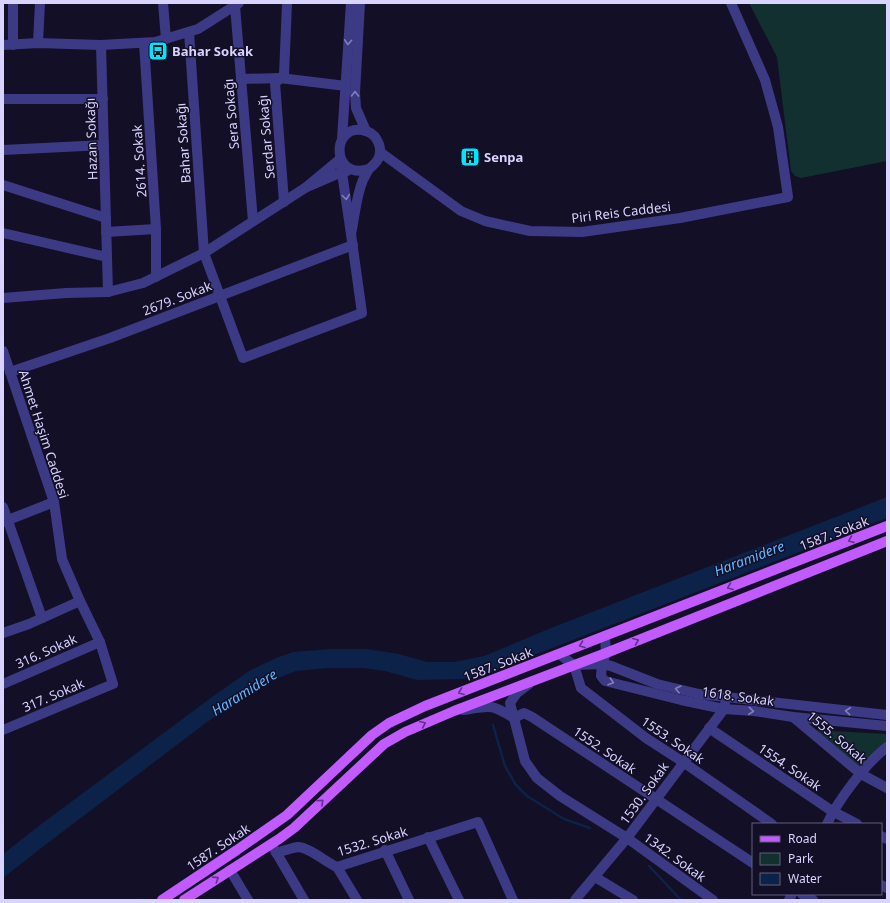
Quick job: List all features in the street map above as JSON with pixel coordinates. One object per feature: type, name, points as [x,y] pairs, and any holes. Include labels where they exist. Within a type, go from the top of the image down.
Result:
[{"type":"main road","name":"1587. Sokak","points":[[162,900],[287,815],[372,735],[389,723],[425,706],[887,526]]},
{"type":"main road","name":"1587. Sokak","points":[[184,900],[294,828],[384,744],[406,732],[454,711],[606,653],[887,542]]},
{"type":"street","points":[[13,3],[8,45],[38,43],[101,45],[155,42],[198,29],[237,4]]},
{"type":"street","points":[[38,43],[40,3]]},
{"type":"street","points":[[163,3],[166,39]]},
{"type":"street","name":"Serdar Sokağı","points":[[284,202],[275,84],[284,75],[288,3]]},
{"type":"street","points":[[351,3],[342,139],[339,145],[339,152],[353,245]]},
{"type":"street","points":[[360,3],[355,93],[356,108],[366,131]]},
{"type":"street","name":"Piri Reis Caddesi","points":[[380,152],[461,211],[485,221],[530,231],[582,232],[680,218],[788,197],[778,127],[765,80],[731,3]]},
{"type":"street","name":"Sera Sokağı","points":[[237,4],[241,79],[253,221]]},
{"type":"street","name":"Bahar Sokağı","points":[[189,32],[204,253],[243,358],[362,313],[353,245]]},
{"type":"street","name":"2614. Sokak","points":[[144,43],[156,229],[156,277]]},
{"type":"street","name":"Hazan Sokağı","points":[[101,45],[108,292]]},
{"type":"street","points":[[241,79],[280,78],[346,86]]},
{"type":"street","points":[[3,99],[103,99]]},
{"type":"street","points":[[305,188],[342,172],[354,170],[363,171],[369,169],[375,165],[379,159],[380,145],[372,134],[366,131],[352,131],[342,139]]},
{"type":"street","points":[[3,150],[104,145]]},
{"type":"street","points":[[340,158],[344,164],[354,170]]},
{"type":"street","points":[[3,298],[66,293],[108,292],[143,283],[204,253],[305,188],[340,158]]},
{"type":"street","points":[[351,234],[359,193],[363,180],[369,169]]},
{"type":"street","points":[[3,186],[106,218]]},
{"type":"street","points":[[106,232],[156,229]]},
{"type":"street","points":[[3,233],[107,257]]},
{"type":"street","name":"2679. Sokak","points":[[10,372],[110,338],[353,245]]},
{"type":"street","name":"Ahmet Haşim Caddesi","points":[[3,351],[54,502],[62,559],[100,642],[113,684]]},
{"type":"street","points":[[5,521],[54,502]]},
{"type":"street","points":[[3,507],[5,521],[42,618]]},
{"type":"street","points":[[3,634],[80,601]]},
{"type":"street","points":[[602,664],[606,653],[605,636]]},
{"type":"street","name":"316. Sokak","points":[[3,684],[100,642]]},
{"type":"street","points":[[559,654],[574,665]]},
{"type":"street","name":"1618. Sokak","points":[[602,664],[601,676],[605,681],[681,700],[724,709],[887,726]]},
{"type":"street","name":"1618. Sokak","points":[[574,665],[602,664],[611,666],[657,684],[699,694],[887,715]]},
{"type":"street","name":"1553. Sokak","points":[[574,665],[581,688],[646,738],[771,823]]},
{"type":"street","name":"1342. Sokak","points":[[534,680],[517,693],[510,703],[525,761],[537,778],[560,796],[627,838],[713,900]]},
{"type":"street","name":"317. Sokak","points":[[3,730],[113,684]]},
{"type":"street","name":"1530. Sokak","points":[[575,900],[627,838],[724,709],[726,698]]},
{"type":"street","points":[[454,711],[494,706],[514,718]]},
{"type":"street","name":"1552. Sokak","points":[[514,718],[524,714],[532,717],[752,862]]},
{"type":"street","name":"1555. Sokak","points":[[793,717],[861,774],[887,788]]},
{"type":"street","name":"1554. Sokak","points":[[709,728],[832,811],[855,823]]},
{"type":"street","points":[[826,823],[832,811],[861,774],[877,755],[887,747]]},
{"type":"street","name":"1532. Sokak","points":[[276,853],[298,847],[304,848],[327,863],[337,867],[385,850],[478,822],[513,900]]},
{"type":"street","points":[[428,837],[459,900]]},
{"type":"street","points":[[271,844],[304,900]]},
{"type":"street","points":[[385,850],[409,900]]},
{"type":"street","points":[[337,867],[357,900]]},
{"type":"street","points":[[230,870],[248,900]]},
{"type":"street","points":[[595,877],[633,900]]},
{"type":"street","points":[[804,895],[813,900]]},
{"type":"green space","points":[[749,3],[887,3],[887,161],[801,178],[795,176],[791,171],[777,57]]},
{"type":"green space","points":[[814,730],[887,734],[887,743],[861,768]]},
{"type":"water","name":"Haramidere","points":[[887,497],[887,518],[478,677],[462,679],[417,680],[385,671],[363,668],[328,668],[296,671],[263,684],[207,722],[3,878],[3,854],[212,697],[249,671],[276,658],[293,652],[330,649],[367,649],[399,654],[427,662],[454,662],[484,656],[551,628]]},
{"type":"waterway","points":[[493,725],[505,766],[516,785],[527,796],[564,819],[590,828]]},
{"type":"waterway","points":[[649,866],[681,900]]},
{"type":"place","name":"Bahar Sokak","points":[[158,51]]},
{"type":"place","name":"Senpa","points":[[470,157]]}]
